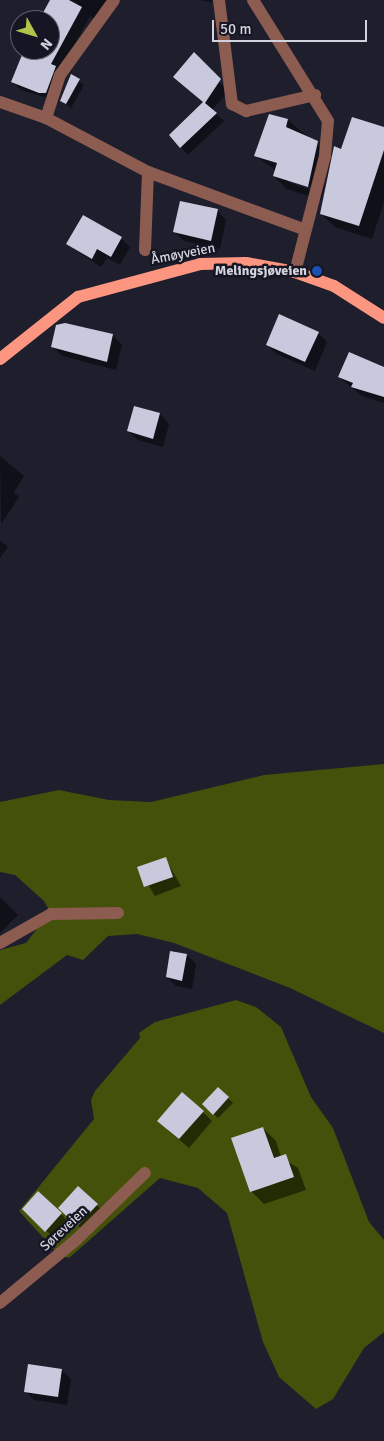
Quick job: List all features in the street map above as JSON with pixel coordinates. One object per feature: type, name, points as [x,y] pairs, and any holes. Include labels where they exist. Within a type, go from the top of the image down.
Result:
[{"type":"main road","name":"Åmøyveien","points":[[0,359],[64,305],[98,290],[223,262],[295,272],[334,286],[384,318]]},
{"type":"street","points":[[46,118],[60,75],[114,0]]},
{"type":"street","points":[[220,0],[232,104],[246,111],[315,95]]},
{"type":"street","points":[[253,0],[315,95],[328,121],[329,138],[303,229],[295,272]]},
{"type":"street","points":[[0,102],[46,118],[148,172],[303,229]]},
{"type":"street","points":[[145,250],[148,172]]},
{"type":"street","points":[[0,943],[51,914],[118,913]]},
{"type":"street","name":"Søreveien","points":[[0,1303],[76,1240],[145,1173]]},
{"type":"green space","points":[[384,764],[384,1033],[290,988],[174,943],[137,934],[108,936],[83,960],[67,955],[0,1005],[0,950],[26,943],[50,912],[44,901],[15,875],[0,872],[0,802],[59,790],[109,800],[151,802],[264,775]]},
{"type":"green space","points":[[236,1000],[256,1007],[281,1027],[311,1097],[333,1128],[369,1222],[384,1240],[384,1332],[364,1348],[333,1399],[316,1409],[279,1377],[263,1342],[227,1213],[198,1188],[160,1178],[69,1258],[59,1255],[19,1211],[94,1119],[91,1100],[95,1091],[140,1038],[139,1033],[155,1022]]},
{"type":"building","points":[[50,0],[69,0],[82,7],[60,47],[60,10],[44,10]]},
{"type":"building","points":[[194,52],[221,79],[205,103],[217,113],[180,148],[169,135],[203,102],[173,77]]},
{"type":"building","points":[[20,60],[53,60],[51,64],[56,66],[46,93],[39,93],[11,82]]},
{"type":"building","points":[[71,74],[80,79],[66,104],[60,101]]},
{"type":"building","points":[[269,114],[288,119],[286,127],[318,141],[308,187],[273,176],[277,163],[254,156]]},
{"type":"building","points":[[352,117],[384,127],[384,150],[359,226],[320,214],[334,146],[341,149]]},
{"type":"building","points":[[180,201],[218,209],[211,241],[173,232]]},
{"type":"building","points":[[83,215],[122,237],[111,257],[97,249],[92,259],[66,244]]},
{"type":"building","points":[[279,314],[319,332],[305,362],[266,345]]},
{"type":"building","points":[[65,323],[113,334],[107,362],[51,347],[56,325]]},
{"type":"building","points":[[349,352],[384,367],[384,397],[351,387],[353,383],[338,377]]},
{"type":"building","points":[[134,406],[160,413],[153,439],[127,431]]},
{"type":"building","points":[[166,857],[173,877],[144,887],[137,867]]},
{"type":"building","points":[[170,951],[187,954],[182,981],[166,977]]},
{"type":"building","points":[[218,1087],[229,1097],[213,1115],[202,1104]]},
{"type":"building","points":[[182,1092],[204,1111],[179,1139],[157,1121]]},
{"type":"building","points":[[263,1127],[274,1158],[286,1154],[294,1177],[250,1192],[231,1138]]},
{"type":"building","points":[[78,1186],[98,1204],[77,1226],[58,1208]]},
{"type":"building","points":[[38,1191],[62,1213],[45,1232],[22,1209]]},
{"type":"building","points":[[28,1364],[62,1369],[58,1397],[24,1392]]},
{"type":"place","name":"Melingsjøveien","points":[[317,271]]}]
